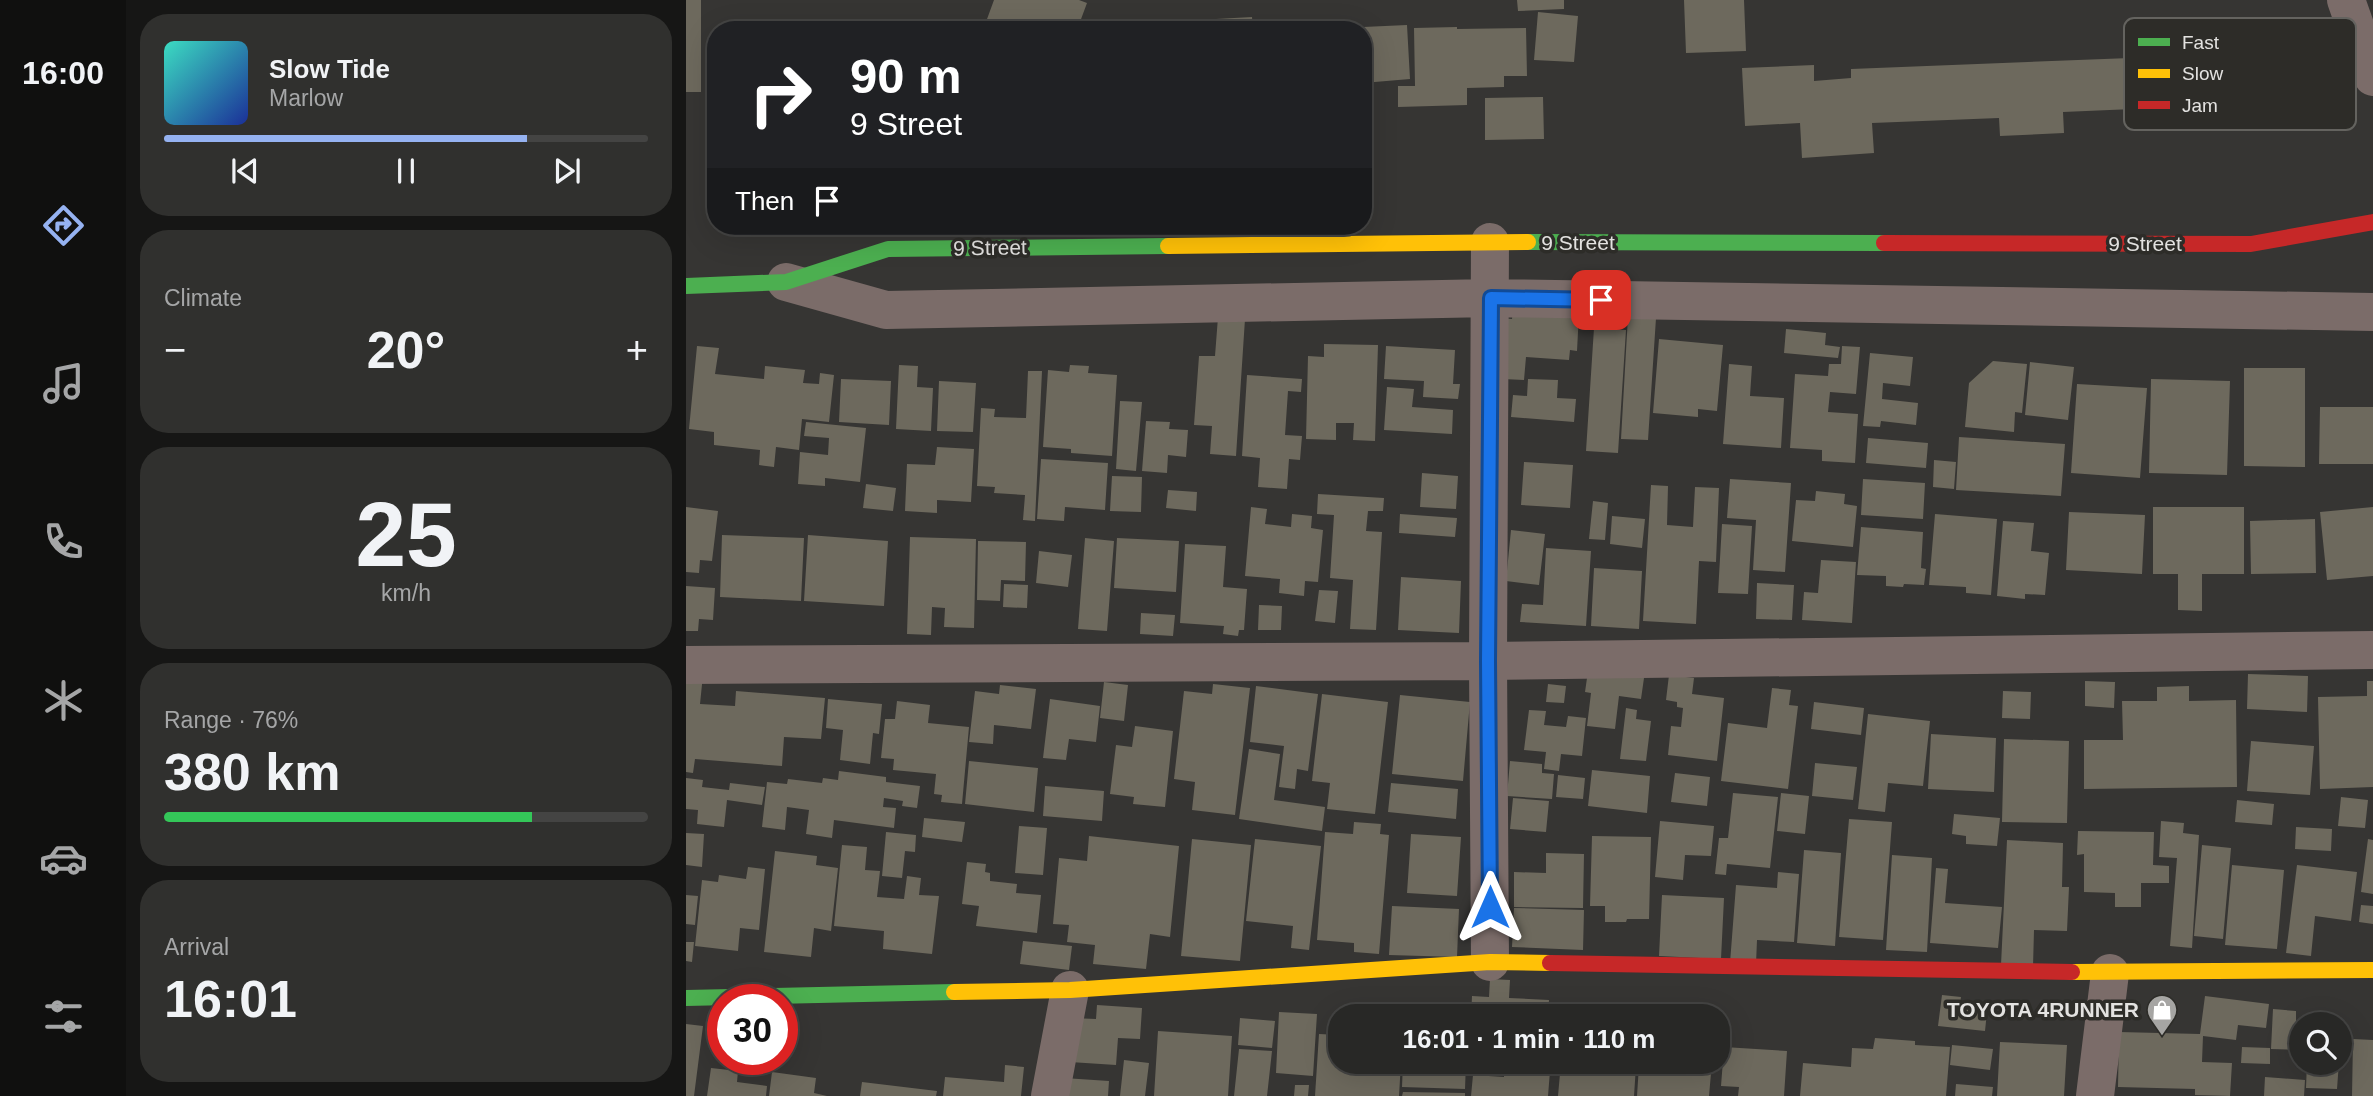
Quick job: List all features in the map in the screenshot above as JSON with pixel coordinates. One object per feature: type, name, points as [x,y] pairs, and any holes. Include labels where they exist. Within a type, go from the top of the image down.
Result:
[{"type":"street","points":[[2346,0],[2352,18]]},
{"type":"street","points":[[2356,29],[2373,77]]},
{"type":"street","name":"9 Street","points":[[686,286],[786,282],[888,249],[1490,242],[2251,244],[2373,222]]},
{"type":"street","points":[[1490,242],[1490,962]]},
{"type":"street","name":"9 Street","points":[[786,282],[886,310],[1491,298],[2373,312]]},
{"type":"street","points":[[686,665],[1488,661],[2373,650]]},
{"type":"street","points":[[686,998],[1070,990],[1490,962],[2110,974],[2373,970]]},
{"type":"street","points":[[2095,1096],[2110,974]]},
{"type":"street","points":[[1050,1096],[1070,990]]},
{"type":"building","points":[[686,0],[701,0],[701,92],[686,92]]},
{"type":"building","points":[[994,0],[1079,0],[1087,3],[1080,21],[986,21]]},
{"type":"building","points":[[1517,0],[1564,0],[1564,9],[1518,11]]},
{"type":"building","points":[[1684,0],[1744,0],[1746,51],[1686,53]]},
{"type":"building","points":[[1538,12],[1578,16],[1574,62],[1534,60]]},
{"type":"building","points":[[1252,17],[1252,21],[1216,21]]},
{"type":"building","points":[[1407,25],[1410,79],[1372,82],[1372,27]]},
{"type":"building","points":[[1414,28],[1526,28],[1527,76],[1504,76],[1504,87],[1467,88],[1467,105],[1398,107],[1398,86],[1415,86]]},
{"type":"building","points":[[2124,58],[2124,109],[2063,112],[2064,133],[2000,136],[1999,118],[1872,123],[1874,153],[1802,158],[1800,123],[1745,126],[1742,68],[1814,65],[1814,81],[1851,78],[1851,69]]},
{"type":"building","points":[[1543,97],[1544,139],[1485,140],[1485,98]]},
{"type":"building","points":[[1513,309],[1579,313],[1577,351],[1570,350],[1569,360],[1526,357],[1524,380],[1503,379],[1498,318],[1512,319]]},
{"type":"building","points":[[1628,316],[1656,318],[1648,440],[1621,439]]},
{"type":"building","points":[[1218,317],[1245,319],[1236,456],[1210,454],[1212,426],[1194,425],[1199,356],[1215,356]]},
{"type":"building","points":[[1594,328],[1626,330],[1618,453],[1586,451]]},
{"type":"building","points":[[1786,329],[1826,333],[1825,345],[1840,347],[1838,358],[1784,353]]},
{"type":"building","points":[[1659,339],[1723,345],[1717,411],[1698,409],[1698,417],[1653,413]]},
{"type":"building","points":[[1324,344],[1378,345],[1375,441],[1353,440],[1354,423],[1336,423],[1336,440],[1306,439],[1308,356],[1324,357]]},
{"type":"building","points":[[697,346],[719,348],[715,374],[764,379],[765,366],[805,370],[803,383],[819,384],[820,373],[834,375],[829,422],[802,419],[799,450],[776,447],[774,467],[759,465],[760,450],[714,445],[714,432],[689,429]]},
{"type":"building","points":[[1386,346],[1455,350],[1453,384],[1460,384],[1458,399],[1423,397],[1424,381],[1384,379]]},
{"type":"building","points":[[1842,346],[1860,347],[1856,394],[1830,392],[1828,412],[1858,414],[1855,463],[1822,461],[1822,450],[1790,448],[1795,374],[1828,376],[1829,364],[1841,364]]},
{"type":"building","points":[[1870,353],[1913,357],[1910,386],[1883,383],[1882,399],[1918,403],[1916,425],[1881,421],[1880,427],[1863,426]]},
{"type":"building","points":[[1993,361],[2027,364],[2022,413],[2015,412],[2014,432],[1965,427],[1969,383]]},
{"type":"building","points":[[2030,362],[2074,367],[2068,420],[2025,415]]},
{"type":"building","points":[[1729,364],[1752,366],[1750,396],[1784,398],[1781,448],[1723,444]]},
{"type":"building","points":[[899,365],[918,366],[917,387],[933,388],[931,431],[896,429]]},
{"type":"building","points":[[1070,365],[1089,366],[1088,373],[1117,375],[1112,456],[1071,453],[1071,449],[1043,447],[1048,370],[1069,372]]},
{"type":"building","points":[[2244,368],[2305,368],[2305,467],[2244,466]]},
{"type":"building","points":[[1028,371],[1042,371],[1035,521],[1023,520],[1025,495],[994,493],[995,487],[977,486],[981,408],[995,409],[994,417],[1026,418]]},
{"type":"building","points":[[1247,375],[1302,379],[1301,392],[1288,391],[1285,435],[1302,436],[1300,460],[1289,459],[1287,489],[1258,487],[1260,458],[1242,456]]},
{"type":"building","points":[[841,379],[891,381],[889,425],[839,422]]},
{"type":"building","points":[[1528,379],[1558,380],[1557,398],[1576,399],[1574,422],[1511,417],[1513,395],[1527,396]]},
{"type":"building","points":[[2151,379],[2230,381],[2227,475],[2149,473]]},
{"type":"building","points":[[939,381],[976,383],[973,432],[937,431]]},
{"type":"building","points":[[2077,384],[2147,388],[2140,478],[2071,473]]},
{"type":"building","points":[[1387,387],[1414,389],[1412,407],[1453,410],[1452,434],[1384,430]]},
{"type":"building","points":[[1120,401],[1142,402],[1136,471],[1116,469]]},
{"type":"building","points":[[2320,407],[2373,407],[2373,464],[2319,464]]},
{"type":"building","points":[[1146,421],[1170,422],[1169,429],[1188,430],[1186,457],[1168,455],[1167,473],[1142,471]]},
{"type":"building","points":[[806,422],[866,428],[860,482],[825,478],[825,486],[798,484],[800,452],[828,455],[829,438],[804,436]]},
{"type":"building","points":[[1959,437],[2065,444],[2061,496],[1956,490]]},
{"type":"building","points":[[1868,438],[1928,443],[1926,468],[1866,463]]},
{"type":"building","points":[[937,447],[974,449],[971,502],[937,500],[937,513],[905,511],[907,464],[935,465]]},
{"type":"building","points":[[1041,459],[1108,463],[1105,510],[1065,507],[1064,521],[1037,519]]},
{"type":"building","points":[[1934,460],[1956,462],[1954,489],[1933,487]]},
{"type":"building","points":[[1524,462],[1573,465],[1570,508],[1521,505]]},
{"type":"building","points":[[1422,473],[1458,476],[1456,509],[1420,507]]},
{"type":"building","points":[[1112,476],[1142,477],[1141,512],[1110,511]]},
{"type":"building","points":[[1730,479],[1791,483],[1785,572],[1753,570],[1756,520],[1727,518]]},
{"type":"building","points":[[1863,479],[1925,483],[1923,519],[1861,515]]},
{"type":"building","points":[[866,484],[896,488],[893,511],[863,508]]},
{"type":"building","points":[[1651,485],[1668,486],[1667,525],[1693,527],[1695,487],[1719,488],[1716,562],[1699,561],[1696,624],[1643,621]]},
{"type":"building","points":[[1168,490],[1197,492],[1196,511],[1166,508]]},
{"type":"building","points":[[1816,491],[1845,494],[1844,504],[1857,506],[1853,547],[1792,541],[1796,500],[1815,501]]},
{"type":"building","points":[[1318,494],[1384,498],[1383,511],[1368,511],[1366,531],[1382,532],[1376,630],[1350,629],[1353,580],[1330,578],[1334,515],[1317,514]]},
{"type":"building","points":[[1593,501],[1608,503],[1605,540],[1589,539]]},
{"type":"building","points":[[686,507],[718,511],[712,561],[700,560],[699,573],[686,572]]},
{"type":"building","points":[[1251,507],[1267,509],[1265,524],[1291,527],[1292,514],[1312,516],[1311,528],[1323,530],[1318,582],[1305,581],[1304,596],[1279,593],[1280,579],[1245,576]]},
{"type":"building","points":[[2153,507],[2244,507],[2244,574],[2202,574],[2202,611],[2178,610],[2178,574],[2153,574]]},
{"type":"building","points":[[2373,507],[2373,576],[2327,580],[2320,512]]},
{"type":"building","points":[[2069,512],[2145,515],[2142,574],[2066,570]]},
{"type":"building","points":[[1400,514],[1457,518],[1455,537],[1399,533]]},
{"type":"building","points":[[1935,514],[1997,519],[1991,595],[1966,593],[1966,587],[1929,585]]},
{"type":"building","points":[[1612,516],[1645,519],[1642,548],[1610,544]]},
{"type":"building","points":[[2315,519],[2316,573],[2251,574],[2250,521]]},
{"type":"building","points":[[2003,521],[2034,523],[2031,551],[2049,553],[2045,595],[2025,594],[2025,599],[1997,596]]},
{"type":"building","points":[[1722,524],[1752,526],[1748,594],[1718,593]]},
{"type":"building","points":[[1861,527],[1923,532],[1921,568],[1926,569],[1924,585],[1886,586],[1886,576],[1857,575]]},
{"type":"building","points":[[1511,530],[1545,534],[1539,585],[1506,581]]},
{"type":"building","points":[[722,535],[804,538],[801,601],[720,597]]},
{"type":"building","points":[[808,535],[888,541],[884,606],[804,601]]},
{"type":"building","points":[[910,537],[976,539],[974,628],[944,627],[945,608],[932,607],[931,635],[907,634]]},
{"type":"building","points":[[1085,538],[1114,541],[1107,631],[1078,629]]},
{"type":"building","points":[[1117,538],[1179,541],[1176,592],[1114,588]]},
{"type":"building","points":[[978,541],[1026,542],[1025,581],[1001,580],[1000,601],[977,600]]},
{"type":"building","points":[[1185,544],[1226,546],[1223,587],[1247,589],[1244,630],[1239,630],[1238,636],[1223,634],[1224,626],[1180,623]]},
{"type":"building","points":[[1546,548],[1591,551],[1586,626],[1520,622],[1522,604],[1543,605]]},
{"type":"building","points":[[1039,551],[1072,555],[1068,587],[1036,583]]},
{"type":"building","points":[[1821,560],[1856,562],[1852,623],[1802,620],[1804,592],[1818,593]]},
{"type":"building","points":[[1594,568],[1642,571],[1639,629],[1591,626]]},
{"type":"building","points":[[1401,577],[1461,581],[1459,633],[1398,630]]},
{"type":"building","points":[[1757,583],[1794,585],[1792,620],[1756,619]]},
{"type":"building","points":[[1004,584],[1028,585],[1027,608],[1003,607]]},
{"type":"building","points":[[686,586],[715,588],[713,620],[699,619],[698,631],[686,631]]},
{"type":"building","points":[[1319,590],[1338,591],[1335,623],[1315,621]]},
{"type":"building","points":[[1259,605],[1282,606],[1281,630],[1258,630]]},
{"type":"building","points":[[1141,613],[1175,615],[1173,636],[1140,634]]},
{"type":"building","points":[[686,663],[704,665],[700,704],[735,706],[736,691],[825,698],[821,739],[784,737],[782,766],[695,759],[693,773],[686,772]]},
{"type":"building","points":[[1588,671],[1644,678],[1641,699],[1619,696],[1615,729],[1587,726],[1591,693],[1585,692]]},
{"type":"building","points":[[2248,674],[2308,676],[2307,712],[2247,709]]},
{"type":"building","points":[[1669,675],[1694,678],[1692,694],[1724,698],[1717,761],[1668,755],[1671,726],[1681,727],[1683,708],[1677,707],[1677,702],[1666,700]]},
{"type":"building","points":[[2085,681],[2115,682],[2114,708],[2085,706]]},
{"type":"building","points":[[2367,681],[2373,681],[2373,787],[2320,789],[2318,697],[2367,696]]},
{"type":"building","points":[[1104,682],[1128,685],[1124,721],[1100,718]]},
{"type":"building","points":[[1213,684],[1250,688],[1235,815],[1192,810],[1195,782],[1174,779],[1184,691],[1212,694]]},
{"type":"building","points":[[1548,684],[1566,686],[1564,703],[1546,702]]},
{"type":"building","points":[[1000,685],[1036,689],[1031,729],[994,725],[993,744],[969,742],[975,691],[999,694]]},
{"type":"building","points":[[1256,686],[1318,694],[1308,771],[1297,769],[1295,789],[1279,787],[1284,746],[1250,742]]},
{"type":"building","points":[[2189,686],[2189,701],[2236,700],[2237,787],[2084,789],[2084,740],[2123,740],[2122,701],[2157,701],[2157,687]]},
{"type":"building","points":[[1772,688],[1791,690],[1789,705],[1798,706],[1788,789],[1721,781],[1728,723],[1767,728]]},
{"type":"building","points":[[2003,691],[2031,692],[2030,719],[2002,718]]},
{"type":"building","points":[[1322,694],[1388,702],[1375,814],[1327,809],[1330,783],[1312,781]]},
{"type":"building","points":[[1400,695],[1470,702],[1463,781],[1392,774]]},
{"type":"building","points":[[828,699],[882,704],[879,734],[873,733],[870,764],[840,760],[843,730],[826,728]]},
{"type":"building","points":[[1050,699],[1100,706],[1096,742],[1069,739],[1066,760],[1043,758]]},
{"type":"building","points":[[897,701],[930,705],[928,723],[969,727],[962,804],[941,802],[942,795],[934,794],[936,774],[893,770],[894,759],[881,758],[885,719],[895,719]]},
{"type":"building","points":[[1814,702],[1864,708],[1861,735],[1811,729]]},
{"type":"building","points":[[1626,708],[1637,710],[1636,719],[1651,721],[1646,761],[1620,759]]},
{"type":"building","points":[[1529,710],[1546,711],[1544,725],[1566,727],[1568,716],[1586,718],[1582,756],[1561,754],[1559,771],[1544,769],[1546,752],[1524,750]]},
{"type":"building","points":[[1868,714],[1930,721],[1923,786],[1888,783],[1885,812],[1858,809]]},
{"type":"building","points":[[1135,726],[1173,731],[1165,807],[1133,804],[1134,797],[1110,794],[1116,745],[1132,747]]},
{"type":"building","points":[[1931,734],[1996,738],[1994,792],[1928,789]]},
{"type":"building","points":[[2004,739],[2069,741],[2067,823],[2002,822]]},
{"type":"building","points":[[2251,741],[2314,746],[2310,795],[2247,791]]},
{"type":"building","points":[[1249,749],[1280,754],[1274,800],[1325,807],[1322,831],[1239,819]]},
{"type":"building","points":[[969,761],[1038,768],[1034,812],[965,804]]},
{"type":"building","points":[[1510,761],[1542,764],[1542,773],[1554,774],[1552,799],[1507,796]]},
{"type":"building","points":[[1815,763],[1857,767],[1853,800],[1812,796]]},
{"type":"building","points":[[1592,770],[1650,776],[1647,813],[1588,806]]},
{"type":"building","points":[[839,771],[886,777],[886,782],[920,786],[917,808],[902,806],[903,801],[884,798],[883,807],[896,808],[894,828],[834,820],[832,838],[806,834],[809,810],[787,807],[785,830],[762,827],[767,782],[787,784],[788,779],[822,783],[823,778],[838,780]]},
{"type":"building","points":[[1675,773],[1710,777],[1707,806],[1671,802]]},
{"type":"building","points":[[1558,775],[1585,778],[1583,799],[1556,797]]},
{"type":"building","points":[[686,778],[703,780],[702,787],[729,790],[730,783],[765,787],[762,805],[727,800],[724,827],[697,824],[698,810],[686,809]]},
{"type":"building","points":[[1391,783],[1458,789],[1456,819],[1388,812]]},
{"type":"building","points":[[1045,786],[1104,791],[1102,821],[1043,816]]},
{"type":"building","points":[[1733,793],[1778,797],[1770,868],[1727,864],[1726,875],[1715,874],[1719,838],[1728,838]]},
{"type":"building","points":[[1781,793],[1809,796],[1805,834],[1777,831]]},
{"type":"building","points":[[2341,797],[2368,800],[2365,828],[2338,826]]},
{"type":"building","points":[[1513,798],[1549,801],[1546,832],[1510,829]]},
{"type":"building","points":[[2237,800],[2274,804],[2272,825],[2235,822]]},
{"type":"building","points":[[1954,814],[2000,818],[1997,846],[1966,844],[1966,836],[1952,834]]},
{"type":"building","points":[[924,818],[965,822],[962,842],[922,837]]},
{"type":"building","points":[[1849,819],[1892,822],[1883,940],[1839,937]]},
{"type":"building","points":[[1660,821],[1714,826],[1711,856],[1685,855],[1683,880],[1655,877]]},
{"type":"building","points":[[2161,821],[2184,823],[2183,833],[2199,835],[2192,948],[2170,946],[2177,858],[2159,857]]},
{"type":"building","points":[[1354,822],[1381,824],[1380,834],[1389,835],[1379,954],[1354,952],[1354,943],[1317,940],[1325,832],[1353,834]]},
{"type":"building","points":[[1019,826],[1047,828],[1043,875],[1015,873]]},
{"type":"building","points":[[2296,827],[2332,829],[2331,851],[2295,849]]},
{"type":"building","points":[[2078,831],[2154,832],[2153,865],[2169,866],[2169,883],[2141,883],[2141,907],[2115,907],[2115,893],[2084,892],[2084,854],[2077,855]]},
{"type":"building","points":[[886,832],[916,835],[915,852],[905,851],[902,878],[882,876]]},
{"type":"building","points":[[686,833],[704,834],[702,867],[686,865]]},
{"type":"building","points":[[1411,834],[1461,837],[1457,896],[1407,893]]},
{"type":"building","points":[[1089,836],[1179,846],[1170,937],[1150,934],[1146,969],[1093,964],[1095,945],[1067,942],[1069,925],[1053,924],[1059,858],[1087,861]]},
{"type":"building","points":[[1592,836],[1651,837],[1649,919],[1605,922],[1605,906],[1590,906]]},
{"type":"building","points":[[1192,839],[1251,845],[1240,961],[1181,956]]},
{"type":"building","points":[[1255,839],[1321,846],[1309,950],[1291,948],[1293,926],[1246,921]]},
{"type":"building","points":[[2368,839],[2373,840],[2373,894],[2361,892]]},
{"type":"building","points":[[2007,840],[2063,843],[2062,887],[2069,887],[2067,931],[2034,930],[2033,967],[2001,965]]},
{"type":"building","points":[[842,845],[867,847],[865,870],[880,871],[877,897],[904,899],[907,876],[921,878],[919,895],[939,896],[932,954],[883,949],[884,931],[834,926]]},
{"type":"building","points":[[2202,845],[2231,848],[2223,939],[2194,936]]},
{"type":"building","points":[[1804,850],[1841,853],[1835,946],[1797,943]]},
{"type":"building","points":[[775,851],[817,856],[816,865],[838,868],[831,931],[814,928],[811,957],[764,952]]},
{"type":"building","points":[[1546,853],[1584,854],[1583,908],[1514,907],[1514,872],[1546,873]]},
{"type":"building","points":[[1892,855],[1932,858],[1927,952],[1886,950]]},
{"type":"building","points":[[967,862],[986,864],[985,872],[990,873],[990,881],[1017,884],[1016,893],[1041,895],[1037,933],[976,926],[979,906],[962,904]]},
{"type":"building","points":[[2232,865],[2284,870],[2277,949],[2225,945]]},
{"type":"building","points":[[2297,865],[2357,872],[2351,921],[2315,916],[2311,956],[2286,953]]},
{"type":"building","points":[[748,867],[765,869],[759,930],[740,928],[738,951],[695,946],[702,880],[718,882],[719,875],[746,879]]},
{"type":"building","points":[[1936,868],[1948,869],[1945,903],[2002,907],[1998,948],[1930,943]]},
{"type":"building","points":[[1778,872],[1799,874],[1794,942],[1757,940],[1756,964],[1730,963],[1736,885],[1777,888]]},
{"type":"building","points":[[686,895],[698,896],[695,925],[686,924]]},
{"type":"building","points":[[1662,895],[1724,898],[1721,959],[1659,956]]},
{"type":"building","points":[[2361,905],[2373,906],[2373,924],[2359,922]]},
{"type":"building","points":[[1392,906],[1459,909],[1457,957],[1389,955]]},
{"type":"building","points":[[1514,908],[1584,910],[1583,950],[1512,947]]},
{"type":"building","points":[[1023,941],[1072,946],[1069,970],[1020,964]]},
{"type":"building","points":[[686,942],[694,942],[692,962],[686,961]]},
{"type":"building","points":[[1490,979],[1510,980],[1509,998],[1549,1000],[1549,1004],[1472,1004],[1472,996],[1489,997]]},
{"type":"building","points":[[1942,995],[1961,997],[1959,1009],[1987,1012],[1985,1031],[1938,1026]]},
{"type":"building","points":[[2205,996],[2269,1004],[2266,1028],[2238,1025],[2236,1040],[2203,1036],[2202,1062],[2232,1063],[2230,1096],[2195,1095],[2195,1089],[2118,1087],[2119,1032],[2200,1034]]},
{"type":"building","points":[[1097,1005],[1142,1008],[1140,1039],[1118,1038],[1116,1065],[1070,1062],[1072,1018],[1096,1019]]},
{"type":"building","points":[[2273,1009],[2296,1011],[2289,1012],[2289,1050],[2271,1049]]},
{"type":"building","points":[[1279,1012],[1317,1014],[1313,1076],[1276,1073]]},
{"type":"building","points":[[1240,1018],[1275,1021],[1272,1048],[1238,1045]]},
{"type":"building","points":[[686,1024],[703,1026],[694,1096],[686,1096]]},
{"type":"building","points":[[1158,1031],[1232,1036],[1228,1096],[1154,1096]]},
{"type":"building","points":[[1319,1034],[1328,1034],[1328,1074],[1400,1074],[1399,1096],[1315,1096]]},
{"type":"building","points":[[1875,1038],[1915,1041],[1915,1045],[1950,1047],[1946,1096],[1800,1096],[1803,1063],[1851,1067],[1852,1048],[1873,1049]]},
{"type":"building","points":[[2353,1039],[2373,1040],[2373,1096],[2352,1096]]},
{"type":"building","points":[[2000,1042],[2067,1045],[2064,1096],[1997,1096]]},
{"type":"building","points":[[1952,1045],[1993,1049],[1990,1070],[1950,1065]]},
{"type":"building","points":[[1730,1047],[1787,1051],[1784,1096],[1738,1096],[1739,1087],[1721,1086],[1722,1074],[1730,1074]]},
{"type":"building","points":[[2242,1047],[2270,1048],[2270,1064],[2241,1063]]},
{"type":"building","points":[[1239,1049],[1272,1051],[1267,1096],[1234,1096]]},
{"type":"building","points":[[1124,1060],[1149,1063],[1145,1096],[1120,1096]]},
{"type":"building","points":[[1005,1065],[1024,1067],[1021,1096],[943,1096],[945,1077],[1004,1082]]},
{"type":"building","points":[[1403,1074],[1466,1074],[1465,1089],[1402,1087]]},
{"type":"building","points":[[1504,1074],[1550,1074],[1548,1096],[1471,1096],[1473,1075],[1504,1077]]},
{"type":"building","points":[[1560,1074],[1635,1074],[1634,1096],[1558,1096]]},
{"type":"building","points":[[1638,1074],[1711,1074],[1709,1096],[1637,1096]]},
{"type":"building","points":[[710,1075],[738,1075],[737,1082],[767,1086],[766,1096],[707,1096]]},
{"type":"building","points":[[772,1075],[794,1075],[816,1078],[814,1093],[827,1096],[769,1096]]},
{"type":"building","points":[[2306,1075],[2338,1075],[2337,1089],[2306,1088]]},
{"type":"building","points":[[2265,1077],[2305,1080],[2304,1096],[2264,1096]]},
{"type":"building","points":[[1064,1078],[1109,1081],[1108,1096],[1063,1096]]},
{"type":"building","points":[[862,1082],[937,1091],[936,1096],[860,1096]]},
{"type":"building","points":[[1956,1084],[1993,1087],[1992,1096],[1955,1096]]},
{"type":"building","points":[[1295,1085],[1309,1085],[1308,1096],[1294,1096]]},
{"type":"building","points":[[1403,1092],[1465,1093],[1465,1096],[1402,1096]]},
{"type":"traffic: fast","points":[[1528,242],[1884,243]]},
{"type":"traffic: fast","points":[[686,286],[786,282],[888,249],[1168,246]]},
{"type":"traffic: fast","points":[[686,998],[954,992]]},
{"type":"traffic: slow","points":[[1168,246],[1528,242]]},
{"type":"traffic: slow","points":[[954,992],[1070,990],[1490,962],[1550,963]]},
{"type":"traffic: slow","points":[[2072,972],[2373,970]]},
{"type":"traffic: jam","points":[[1884,243],[2251,244],[2373,222]]},
{"type":"traffic: jam","points":[[1550,963],[2072,972]]},
{"type":"place","name":"TOYOTA 4RUNNER","points":[[2162,1037]]},
{"type":"route","points":[[1490,907],[1488,661],[1491,298],[1601,300]]}]
